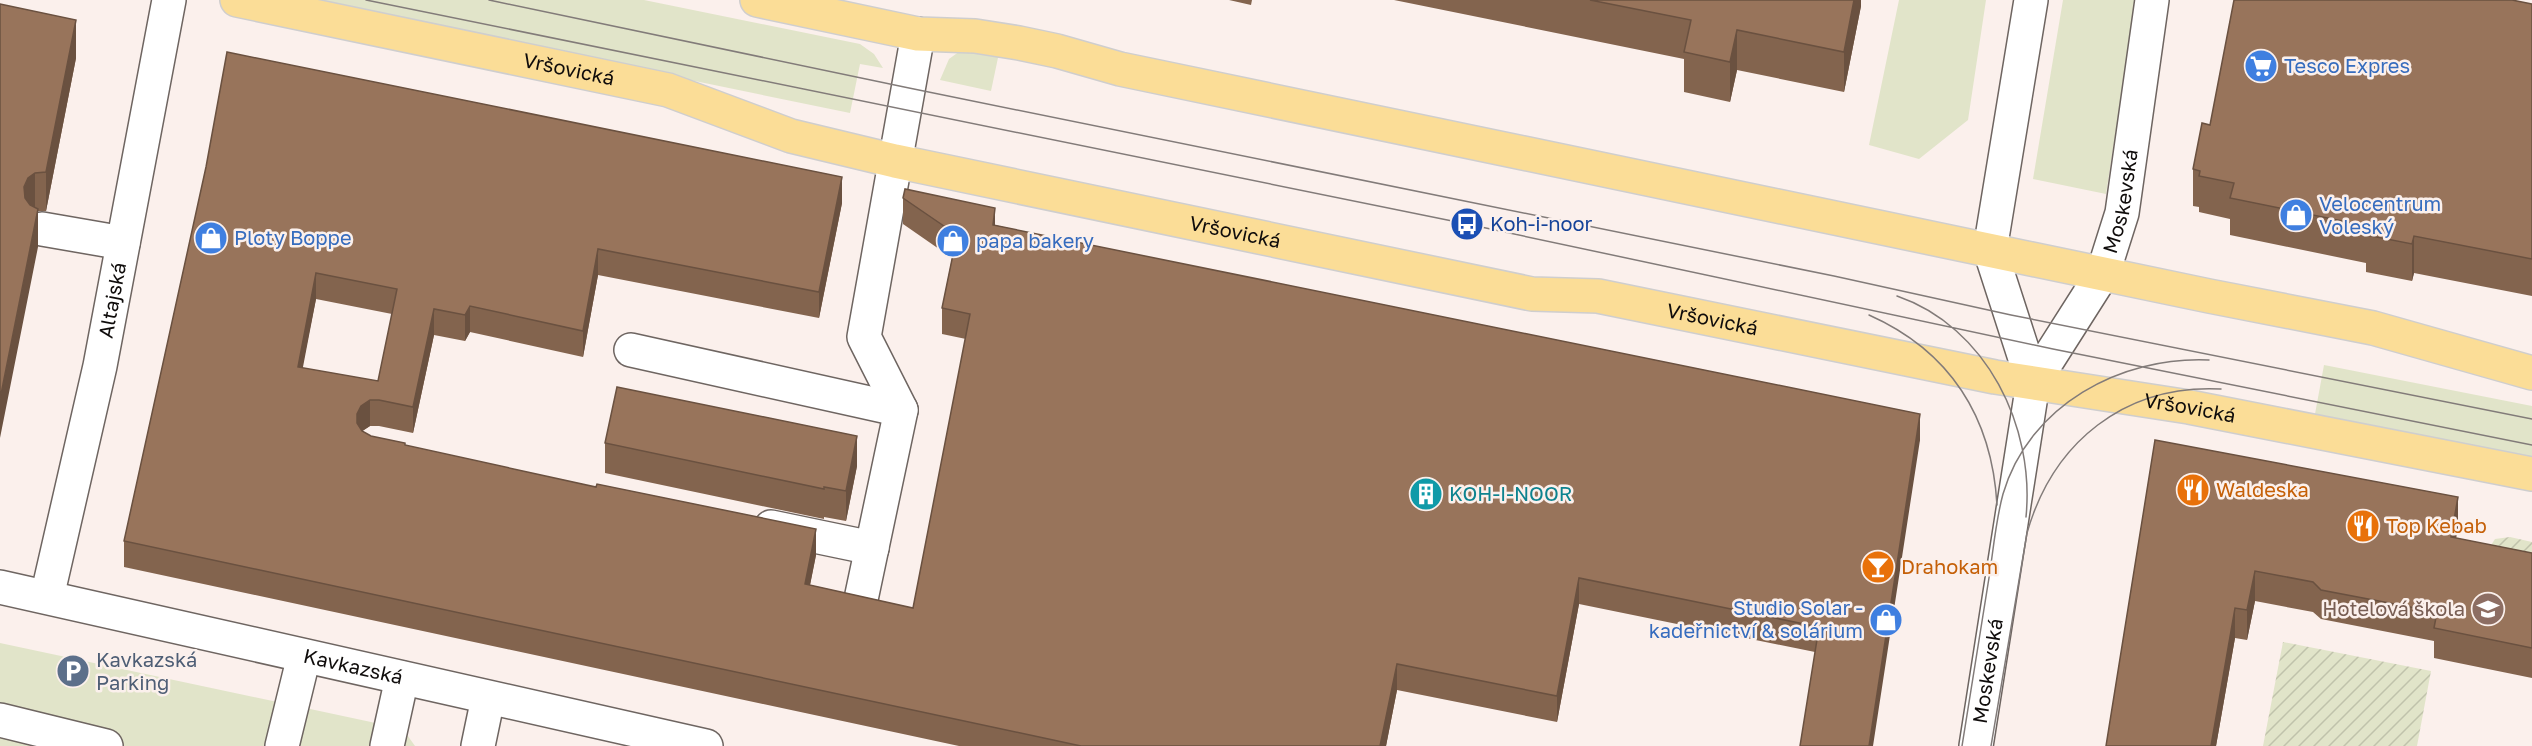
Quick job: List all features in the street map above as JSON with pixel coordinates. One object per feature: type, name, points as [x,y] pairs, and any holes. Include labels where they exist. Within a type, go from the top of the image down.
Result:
[{"type":"main road","name":"Vršovická","points":[[237,0],[668,90],[791,136],[895,161],[1532,294],[1598,296],[2033,383],[2189,407],[2532,474]]},
{"type":"main road","points":[[757,0],[918,34],[975,36],[1038,47],[1120,69],[2373,328],[2532,373]]},
{"type":"street","name":"Altajská","points":[[47,597],[100,366],[168,0]]},
{"type":"street","name":"Moskevská","points":[[2031,0],[1990,250],[2033,383]]},
{"type":"street","name":"Moskevská","points":[[1976,746],[2033,383],[2103,273],[2122,213],[2152,0]]},
{"type":"street","points":[[860,604],[901,410],[864,337],[918,34]]},
{"type":"street","points":[[42,229],[123,243]]},
{"type":"street","points":[[631,350],[901,410]]},
{"type":"street","points":[[745,521],[872,548]]},
{"type":"street","name":"Kavkazská","points":[[0,587],[706,746]]},
{"type":"street","points":[[282,746],[304,656]]},
{"type":"street","points":[[387,746],[402,678]]},
{"type":"street","points":[[478,746],[488,698]]},
{"type":"street","points":[[0,720],[105,746]]},
{"type":"green space","points":[[301,0],[644,0],[860,44],[874,54],[883,68],[860,64],[850,113]]},
{"type":"green space","points":[[1899,0],[1986,0],[1968,120],[1919,159],[1869,145]]},
{"type":"green space","points":[[2063,0],[2136,0],[2106,194],[2033,179]]},
{"type":"green space","points":[[960,51],[999,53],[991,91],[940,80],[949,59]]},
{"type":"green space","points":[[2324,365],[2532,406],[2532,457],[2315,414]]},
{"type":"green space","points":[[2510,537],[2532,542],[2532,583],[2486,553],[2495,539]]},
{"type":"green space","points":[[2283,642],[2431,671],[2417,746],[2263,746]]},
{"type":"green space","name":"Kavkazská Parking","points":[[0,643],[371,722],[405,732],[415,746],[0,746]]},
{"type":"building","points":[[1590,0],[1854,0],[1844,52],[1737,30],[1730,62],[1684,52],[1691,20]]},
{"type":"building","points":[[2234,0],[2512,0],[2532,4],[2532,259],[2414,236],[2412,244],[2366,235],[2367,226],[2230,198],[2234,183],[2199,176],[2200,171],[2193,169],[2202,123],[2210,125]]},
{"type":"building","points":[[0,4],[76,20],[46,172],[35,173],[28,178],[24,187],[25,198],[30,205],[38,209],[0,399]]},
{"type":"building","points":[[227,52],[842,177],[819,292],[598,249],[583,331],[470,306],[465,315],[434,309],[413,407],[370,400],[361,406],[357,414],[357,423],[362,431],[371,436],[405,443],[405,445],[596,487],[597,484],[816,529],[805,584],[913,608],[970,314],[942,308],[957,235],[903,198],[905,189],[995,208],[993,225],[1920,414],[1869,746],[1800,746],[1819,627],[1579,578],[1557,696],[1397,664],[1380,746],[1081,746],[124,541],[206,167]],"holes":[[[316,273],[397,289],[378,381],[298,367]]]},
{"type":"building","points":[[617,387],[857,436],[846,491],[824,487],[824,489],[605,443]]},
{"type":"building","points":[[2155,440],[2458,497],[2451,537],[2532,553],[2532,648],[2434,628],[2437,612],[2321,590],[2313,582],[2255,571],[2247,610],[2235,608],[2211,746],[2106,746]]},
{"type":"tram line","points":[[366,0],[1467,224],[2053,349],[2532,445]]},
{"type":"tram line","points":[[489,0],[1834,276],[2011,315],[2532,419]]},
{"type":"tram line","points":[[1897,296],[1929,311],[1956,331],[1980,356],[1999,384],[2013,416],[2022,449],[2027,483],[2026,517]]},
{"type":"tram line","points":[[1869,315],[1898,330],[1922,348],[1944,368],[1962,390],[1976,416],[1986,443],[1997,505]]},
{"type":"tram line","points":[[1962,746],[1998,516],[2003,494],[2016,463],[2034,435],[2056,411],[2083,392],[2112,377],[2143,367],[2176,361],[2209,360]]},
{"type":"tram line","points":[[1991,746],[2027,533],[2039,500],[2055,471],[2074,446],[2098,425],[2124,408],[2154,397],[2186,390],[2221,389]]},
{"type":"place","name":"Tesco Expres","points":[[2261,66]]},
{"type":"place","name":"Velocentrum Voleský","points":[[2296,215]]},
{"type":"place","name":"Koh-i-noor","points":[[1467,224]]},
{"type":"place","name":"Ploty Boppe","points":[[211,238]]},
{"type":"place","name":"papa bakery","points":[[953,241]]},
{"type":"place","name":"Waldeska","points":[[2193,490]]},
{"type":"place","name":"KOH-I-NOOR","points":[[1426,494]]},
{"type":"place","name":"Top Kebab","points":[[2363,526]]},
{"type":"place","name":"Drahokam","points":[[1878,567]]},
{"type":"place","name":"Hotelová škola","points":[[2488,609]]},
{"type":"place","name":"Studio Solar - kadeřnictví & solárium","points":[[1886,620]]},
{"type":"place","name":"Kavkazská Parking","points":[[73,671]]}]
